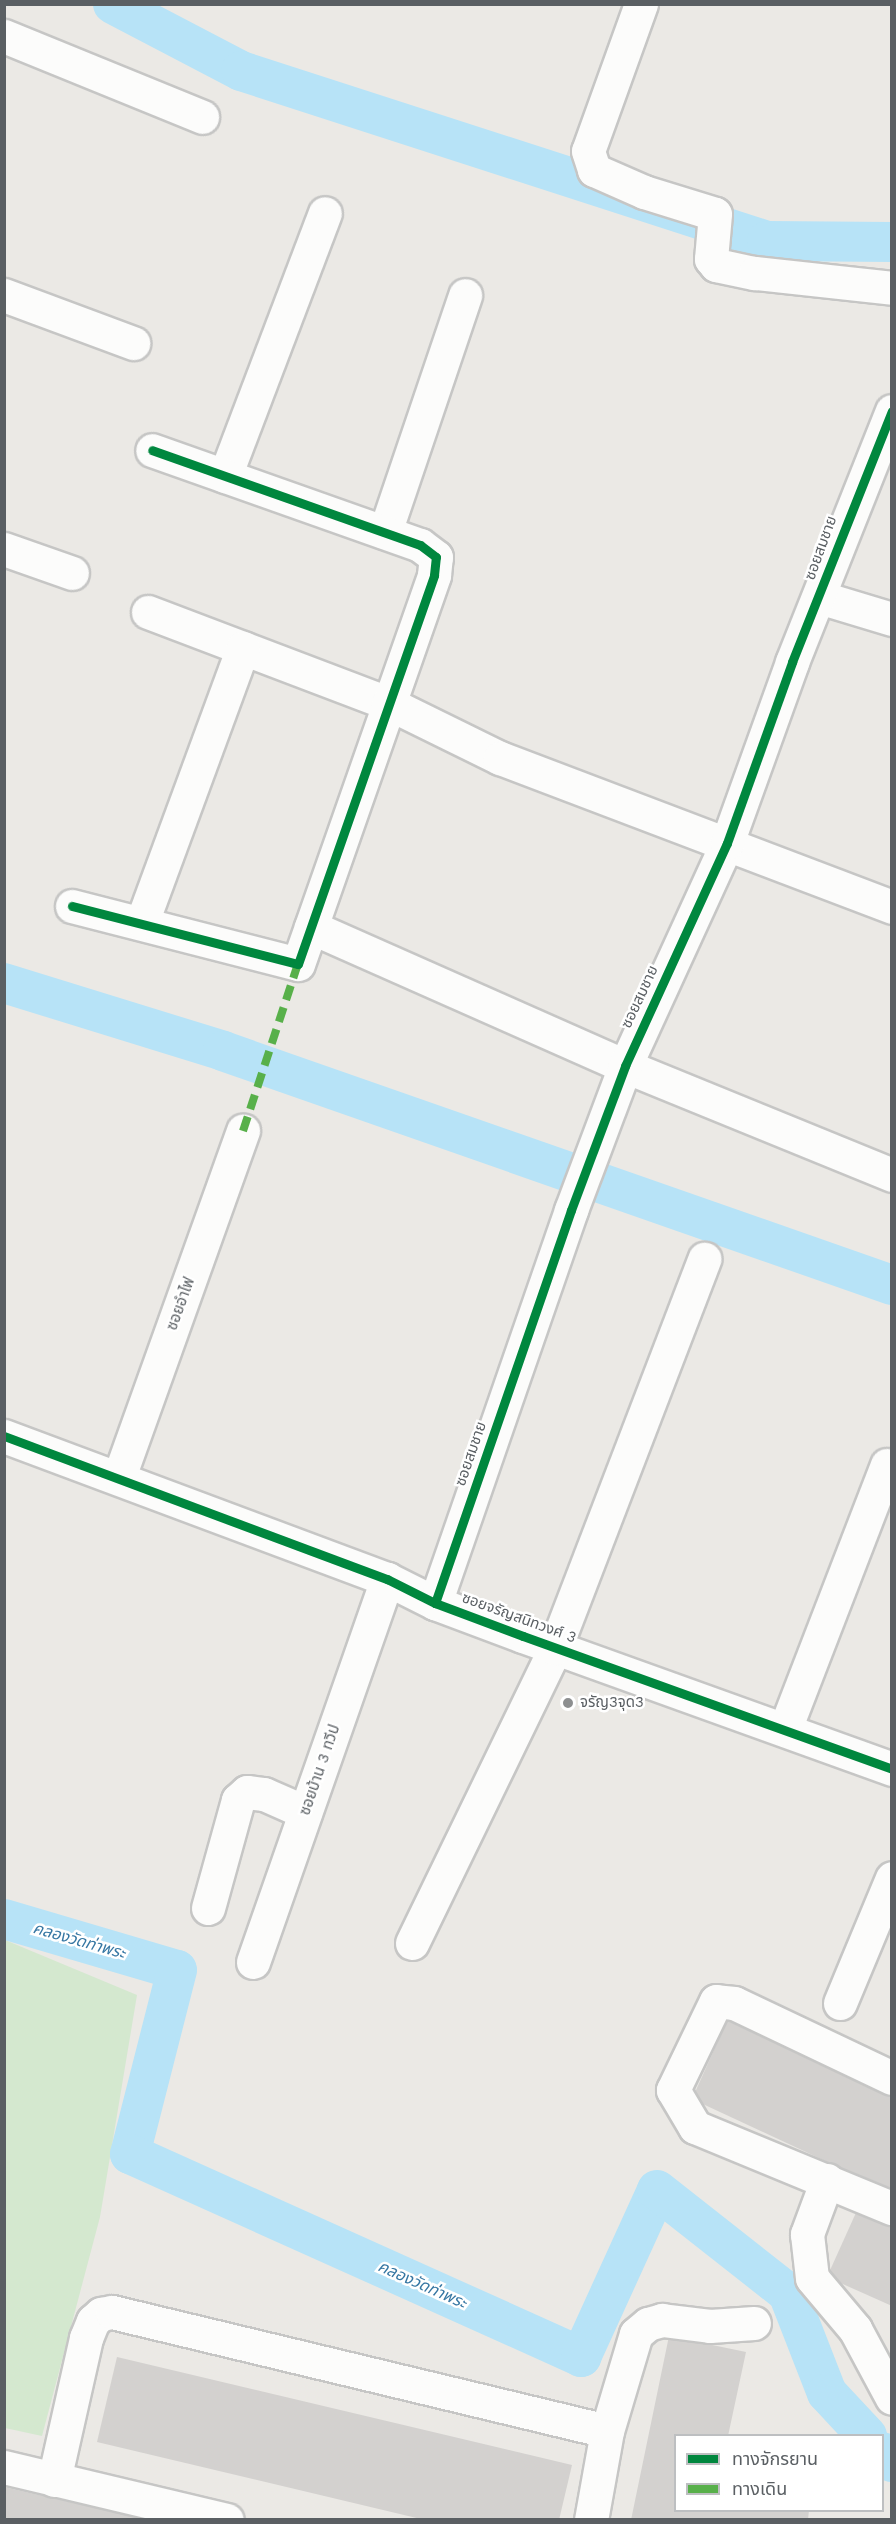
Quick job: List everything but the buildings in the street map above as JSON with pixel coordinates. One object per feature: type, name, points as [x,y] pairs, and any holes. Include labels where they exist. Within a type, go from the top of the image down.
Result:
[{"type":"street","points":[[641,4],[588,151],[594,170],[644,192],[715,214],[711,259],[716,265],[755,273],[891,288]]},
{"type":"street","points":[[4,36],[202,117]]},
{"type":"street","points":[[225,476],[326,213]]},
{"type":"street","points":[[4,295],[133,344]]},
{"type":"street","points":[[385,532],[465,295]]},
{"type":"street","name":"ซอยสมชาย","points":[[435,1603],[571,1209],[625,1066],[727,843],[891,411]]},
{"type":"street","points":[[72,906],[142,922],[298,964],[434,575],[436,557],[420,545],[152,450]]},
{"type":"street","points":[[4,549],[72,573]]},
{"type":"street","points":[[819,597],[891,619]]},
{"type":"street","points":[[148,612],[388,703],[500,758],[891,907]]},
{"type":"street","points":[[142,922],[243,648]]},
{"type":"street","points":[[311,927],[625,1066],[891,1175]]},
{"type":"street","name":"ซอยอำไฟ","points":[[118,1477],[243,1131]]},
{"type":"street","points":[[412,1943],[555,1648],[704,1259]]},
{"type":"street","name":"ซอยจรัญสนิทวงศ์ 3","points":[[4,1436],[387,1579],[435,1603],[891,1769]]},
{"type":"street","points":[[785,1729],[887,1465]]},
{"type":"street","name":"ซอยบ้าน 3 ทวีป","points":[[253,1962],[387,1579]]},
{"type":"street","points":[[208,1908],[238,1800],[247,1792],[264,1794],[305,1812]]},
{"type":"street","points":[[840,2003],[891,1878]]},
{"type":"street","points":[[891,2078],[734,2002],[716,2001],[677,2076],[673,2090],[695,2127],[828,2180],[891,2208]]},
{"type":"street","points":[[828,2180],[807,2234],[812,2278],[855,2329],[891,2398]]},
{"type":"street","points":[[54,2480],[86,2338],[93,2321],[101,2314],[112,2312],[607,2431]]},
{"type":"street","points":[[591,2520],[607,2431],[636,2334],[648,2324],[662,2320],[710,2326],[754,2323]]},
{"type":"street","points":[[4,2468],[227,2520]]},
{"type":"green space","points":[[5,1940],[137,1995],[100,2217],[42,2436],[5,2428]]},
{"type":"waterway","points":[[113,4],[241,71],[767,241],[892,242]]},
{"type":"waterway","points":[[4,983],[223,1051],[892,1285]]},
{"type":"waterway","name":"คลองวัดท่าพระ","points":[[4,1919],[177,1970],[130,2154],[581,2357],[657,2190],[788,2293],[827,2393],[865,2434]]},
{"type":"waterway","name":"คลองวัดท่าพระ","points":[[884,2454],[892,2462]]},
{"type":"marked path","points":[[243,1131],[298,964]]},
{"type":"cycle path","points":[[435,1603],[571,1210],[625,1066],[727,843],[792,662],[892,411]]},
{"type":"cycle path","points":[[72,906],[298,964],[434,575],[436,557],[420,545],[152,450]]},
{"type":"cycle path","points":[[4,1436],[387,1579],[435,1603],[892,1769]]},
{"type":"place","name":"จรัญ3จุด3","points":[[568,1703]]}]
